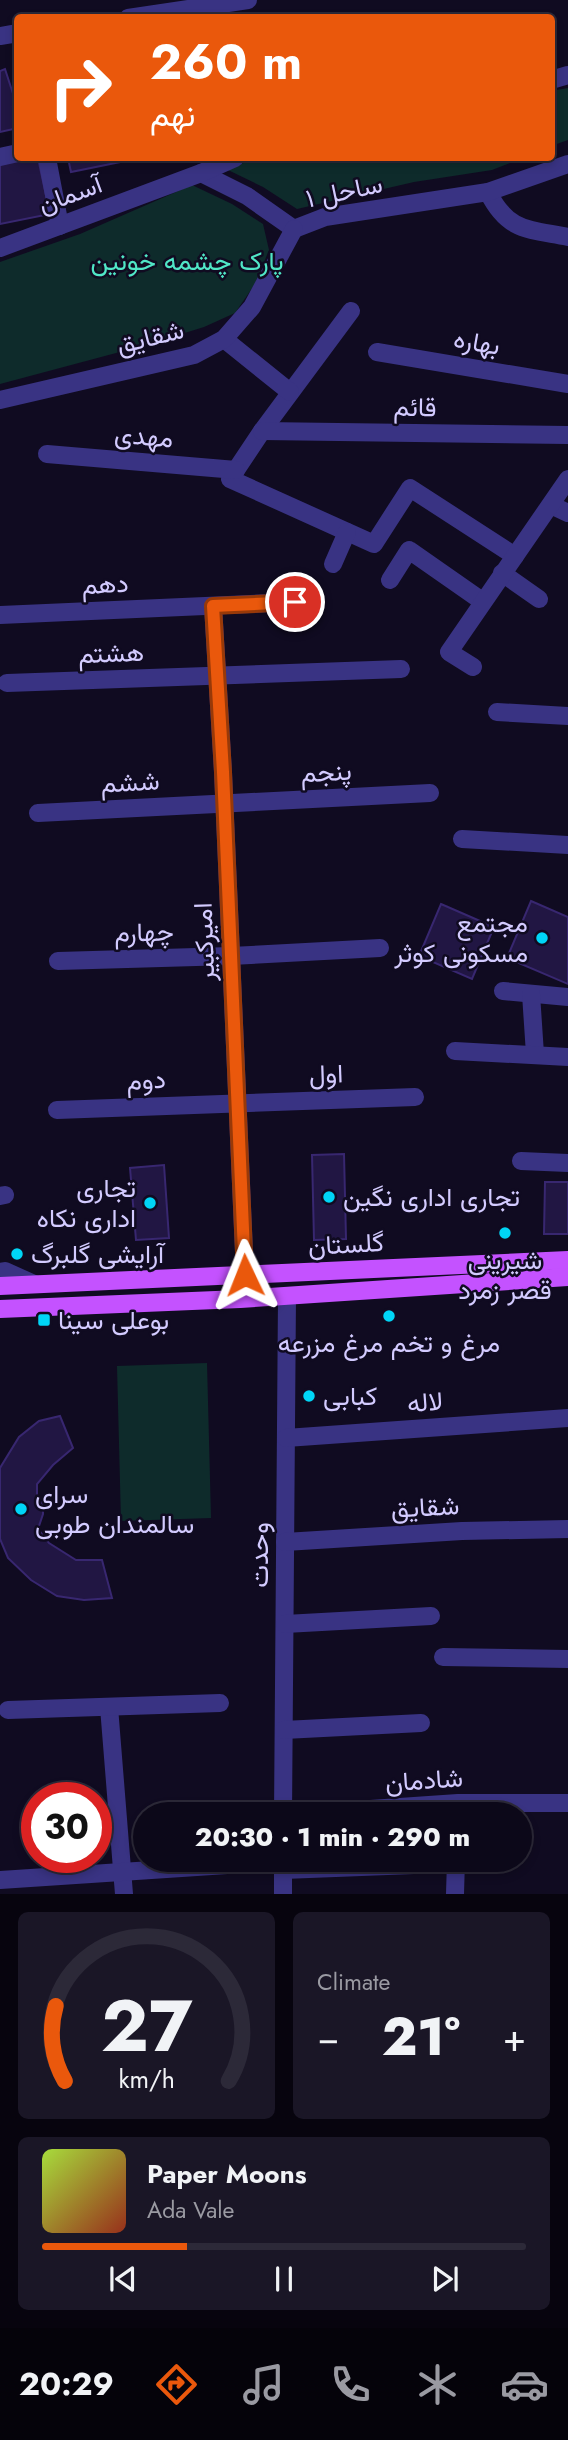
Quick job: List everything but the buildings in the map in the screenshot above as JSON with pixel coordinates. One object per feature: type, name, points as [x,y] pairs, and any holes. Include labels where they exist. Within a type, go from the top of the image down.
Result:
[{"type":"main road","name":"گلستان","points":[[0,1286],[568,1260]]},
{"type":"main road","name":"گلستان","points":[[0,1310],[287,1296],[509,1281],[568,1280]]},
{"type":"street","points":[[155,14],[248,0]]},
{"type":"street","points":[[48,161],[60,226]]},
{"type":"street","name":"آسمان","points":[[0,248],[228,161]]},
{"type":"street","name":"ساحل ۱","points":[[294,229],[325,217],[488,192],[568,164]]},
{"type":"street","points":[[201,173],[247,196],[294,229]]},
{"type":"street","points":[[488,192],[498,212],[520,228],[568,237]]},
{"type":"street","name":"شقایق","points":[[0,400],[194,355],[223,339],[252,307],[294,229]]},
{"type":"street","points":[[351,311],[262,431],[230,480],[374,544],[410,488],[515,556]]},
{"type":"street","points":[[223,339],[290,392]]},
{"type":"street","name":"بهاره","points":[[377,352],[568,384]]},
{"type":"street","name":"قائم","points":[[262,431],[568,435]]},
{"type":"street","name":"مهدی","points":[[47,454],[236,470]]},
{"type":"street","points":[[473,667],[449,652],[568,479]]},
{"type":"street","points":[[551,505],[568,513]]},
{"type":"street","points":[[333,564],[347,532]]},
{"type":"street","points":[[390,579],[409,550],[482,601]]},
{"type":"street","points":[[502,573],[539,599]]},
{"type":"street","name":"دهم","points":[[0,615],[295,602]]},
{"type":"street","name":"امیرکبیر","points":[[213,606],[225,803],[245,1275]]},
{"type":"street","name":"هشتم","points":[[7,683],[401,669]]},
{"type":"street","points":[[497,712],[568,716]]},
{"type":"street","name":"پنجم","points":[[225,803],[429,793]]},
{"type":"street","name":"ششم","points":[[38,813],[225,803]]},
{"type":"street","points":[[462,839],[568,845]]},
{"type":"street","name":"چهارم","points":[[58,961],[380,948]]},
{"type":"street","points":[[503,991],[568,997]]},
{"type":"street","points":[[531,994],[535,1054]]},
{"type":"street","points":[[455,1051],[568,1057]]},
{"type":"street","name":"اول","points":[[238,1102],[415,1097]]},
{"type":"street","name":"دوم","points":[[57,1110],[238,1102]]},
{"type":"street","points":[[521,1161],[568,1163]]},
{"type":"street","points":[[0,1272],[34,1284]]},
{"type":"street","name":"وحدت","points":[[284,1802],[287,1296]]},
{"type":"street","name":"لاله","points":[[286,1438],[568,1418]]},
{"type":"street","name":"شقایق","points":[[285,1542],[463,1531],[568,1529]]},
{"type":"street","points":[[285,1623],[431,1616]]},
{"type":"street","points":[[443,1657],[568,1659]]},
{"type":"street","points":[[8,1710],[220,1703]]},
{"type":"street","points":[[109,1707],[124,1894]]},
{"type":"street","points":[[284,1730],[421,1723]]},
{"type":"street","name":"شادمان","points":[[532,1805],[568,1803]]},
{"type":"street","points":[[0,1880],[133,1871]]},
{"type":"street","points":[[283,1872],[283,1894]]},
{"type":"street","points":[[455,1894],[456,1872]]},
{"type":"green space","points":[[568,88],[568,140],[555,145],[555,90]]},
{"type":"green space","points":[[248,161],[515,161],[492,170],[414,182],[297,209],[263,187],[228,170]]},
{"type":"green space","name":"پارک چشمه خونین","points":[[192,185],[232,204],[263,224],[269,250],[255,284],[235,313],[204,327],[146,345],[0,384],[0,262],[80,234]]},
{"type":"green space","points":[[207,1363],[211,1518],[121,1521],[117,1366]]},
{"type":"place","name":"مجتمع مسکونی کوثر","points":[[542,938]]},
{"type":"place","name":"تجاری اداری نگین","points":[[329,1197]]},
{"type":"place","name":"تجاری اداری نکاه","points":[[150,1203]]},
{"type":"place","name":"شیرینی قصر زمرد","points":[[505,1233]]},
{"type":"place","name":"آرایشی گلبرگ","points":[[17,1254]]},
{"type":"place","name":"مرغ و تخم مرغ مزرعه","points":[[389,1316]]},
{"type":"place","name":"بوعلی سینا","points":[[44,1320]]},
{"type":"place","name":"کبابی","points":[[309,1396]]},
{"type":"place","name":"سرای سالمندان طوبی","points":[[21,1509]]},
{"type":"route","points":[[245,1275],[213,606],[295,602]]}]
